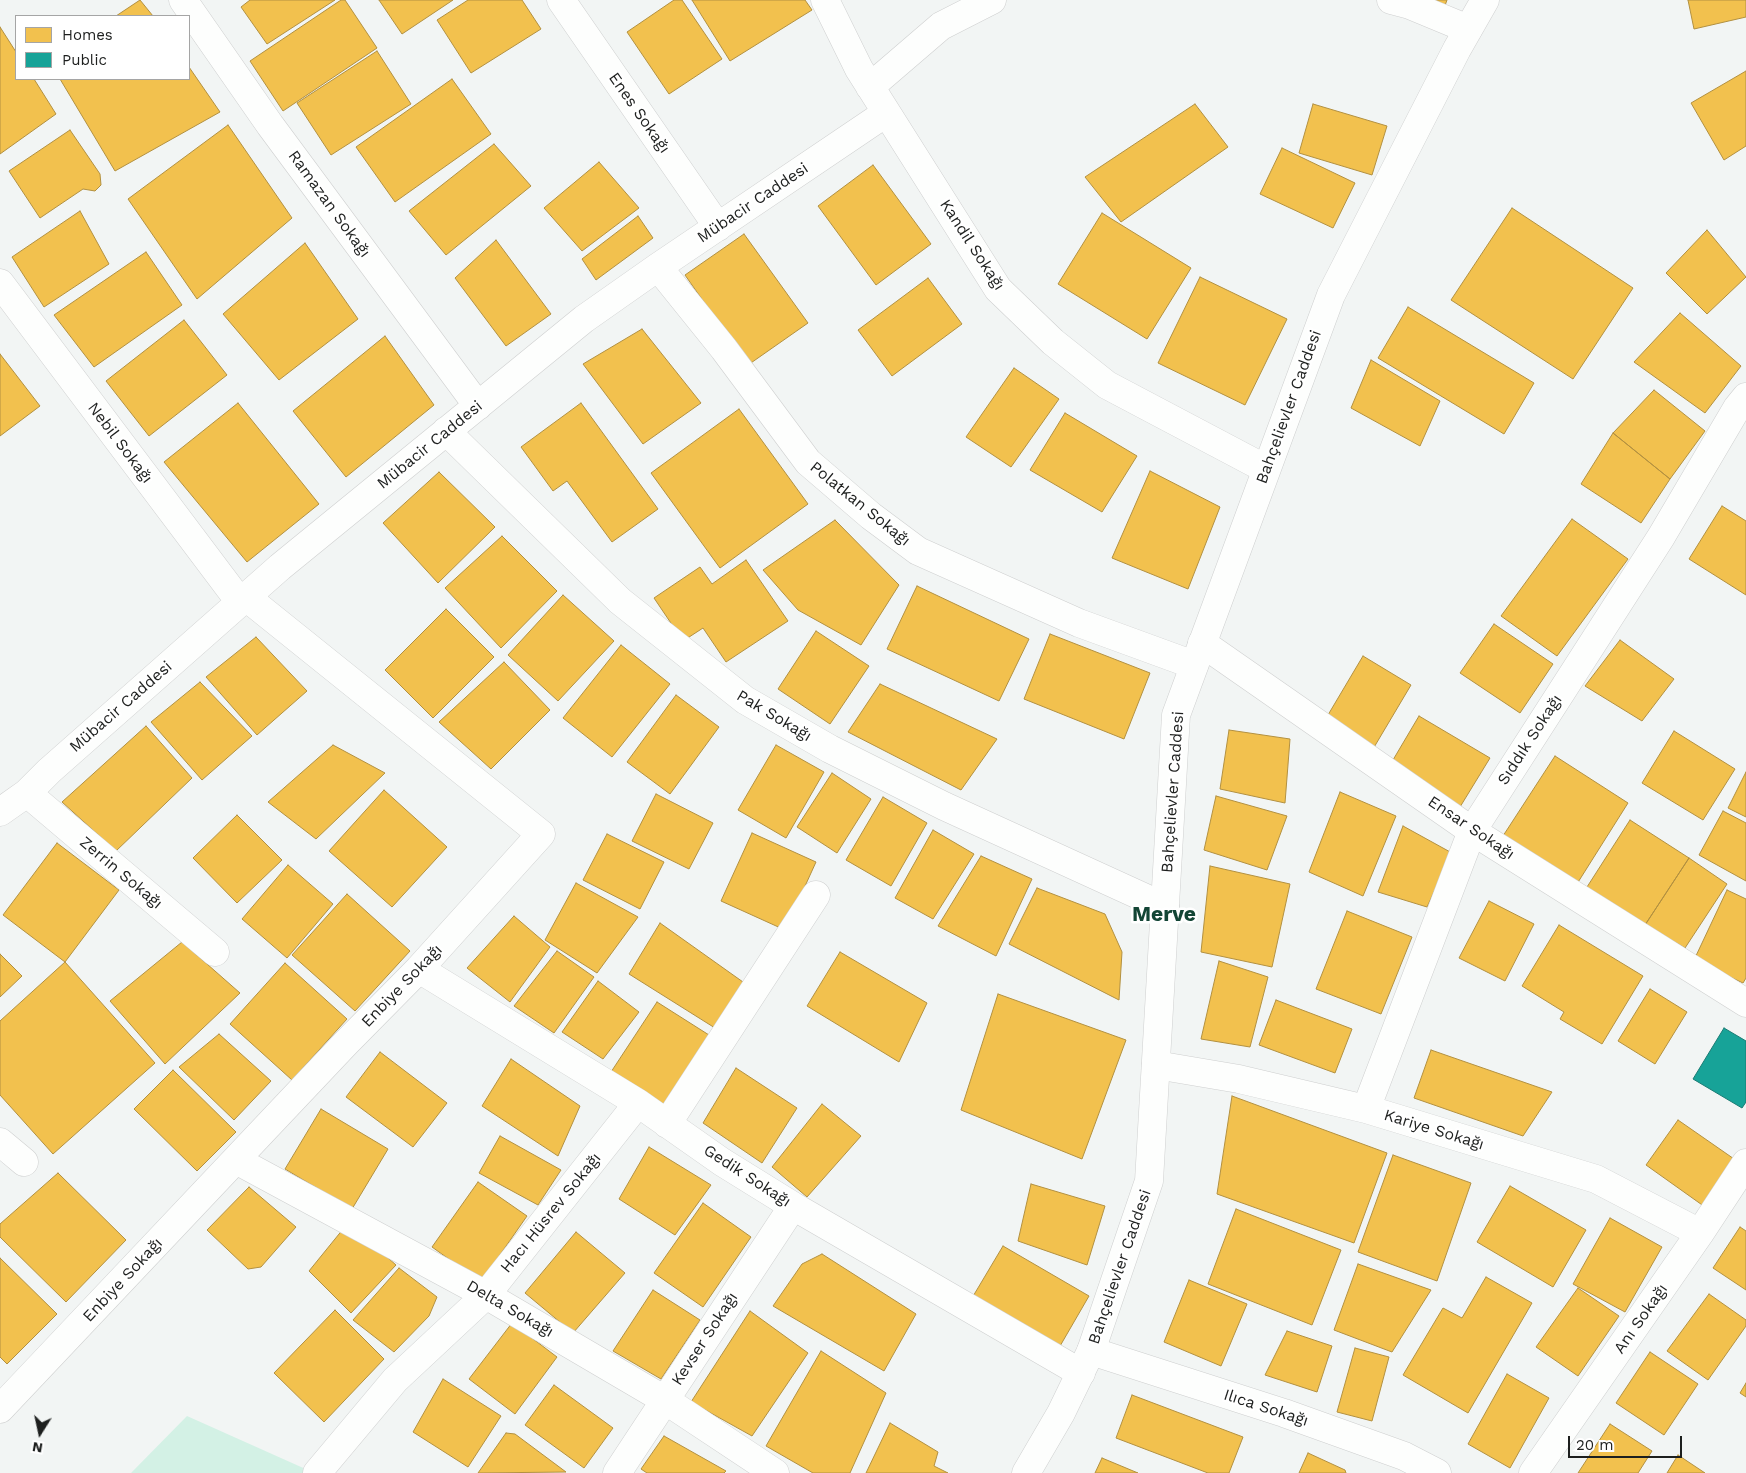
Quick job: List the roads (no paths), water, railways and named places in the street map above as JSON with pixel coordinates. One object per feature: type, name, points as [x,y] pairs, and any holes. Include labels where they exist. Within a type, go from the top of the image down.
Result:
[{"type":"street","name":"Ramazan Sokağı","points":[[183,0],[270,125],[478,406]]},
{"type":"street","name":"Enes Sokağı","points":[[561,0],[718,227]]},
{"type":"street","name":"Kandil Sokağı","points":[[825,0],[859,69],[998,290],[1039,329],[1107,385],[1266,469]]},
{"type":"street","points":[[870,87],[942,26],[992,0]]},
{"type":"street","points":[[1391,0],[1410,5],[1468,29]]},
{"type":"street","name":"Bahçelievler Caddesi","points":[[1026,1473],[1061,1413],[1086,1362],[1149,1181],[1176,714],[1331,295],[1468,29],[1485,0]]},
{"type":"street","name":"Mübacir Caddesi","points":[[0,812],[27,793],[49,771],[243,600],[584,320],[658,267],[886,113]]},
{"type":"street","name":"Polatkan Sokağı","points":[[658,267],[724,349],[808,462],[871,516],[918,551],[1079,624],[1198,654]]},
{"type":"street","name":"Nebil Sokağı","points":[[0,283],[243,600]]},
{"type":"street","name":"Sıddık Sokağı","points":[[1366,1109],[1472,831],[1661,537],[1737,408],[1746,397]]},
{"type":"street","name":"Pak Sokağı","points":[[446,432],[620,601],[745,700],[830,750],[944,806],[1165,907]]},
{"type":"street","name":"Enbiye Sokağı","points":[[0,1410],[345,1044],[420,969],[541,834],[243,600]]},
{"type":"street","name":"Ensar Sokağı","points":[[1198,654],[1472,831],[1746,1003]]},
{"type":"street","name":"Zerrin Sokağı","points":[[27,793],[215,952]]},
{"type":"street","points":[[668,1124],[816,895]]},
{"type":"street","name":"Gedik Sokağı","points":[[420,969],[638,1103],[722,1162],[793,1206],[1086,1362]]},
{"type":"street","name":"Kariye Sokağı","points":[[1156,1065],[1239,1079],[1366,1109],[1596,1179],[1700,1233]]},
{"type":"street","name":"Hacı Hüsrev Sokağı","points":[[317,1473],[395,1380],[486,1295],[638,1103]]},
{"type":"street","points":[[0,1142],[24,1162]]},
{"type":"street","name":"Delta Sokağı","points":[[236,1160],[486,1295],[665,1400],[776,1473]]},
{"type":"street","name":"Anı Sokağı","points":[[1533,1473],[1700,1233],[1746,1163]]},
{"type":"street","name":"Kevser Sokağı","points":[[617,1473],[793,1206]]},
{"type":"street","name":"Ilıca Sokağı","points":[[1086,1362],[1284,1414],[1398,1464],[1437,1473]]},
{"type":"district","name":"Merve","points":[[1164,915]]}]
